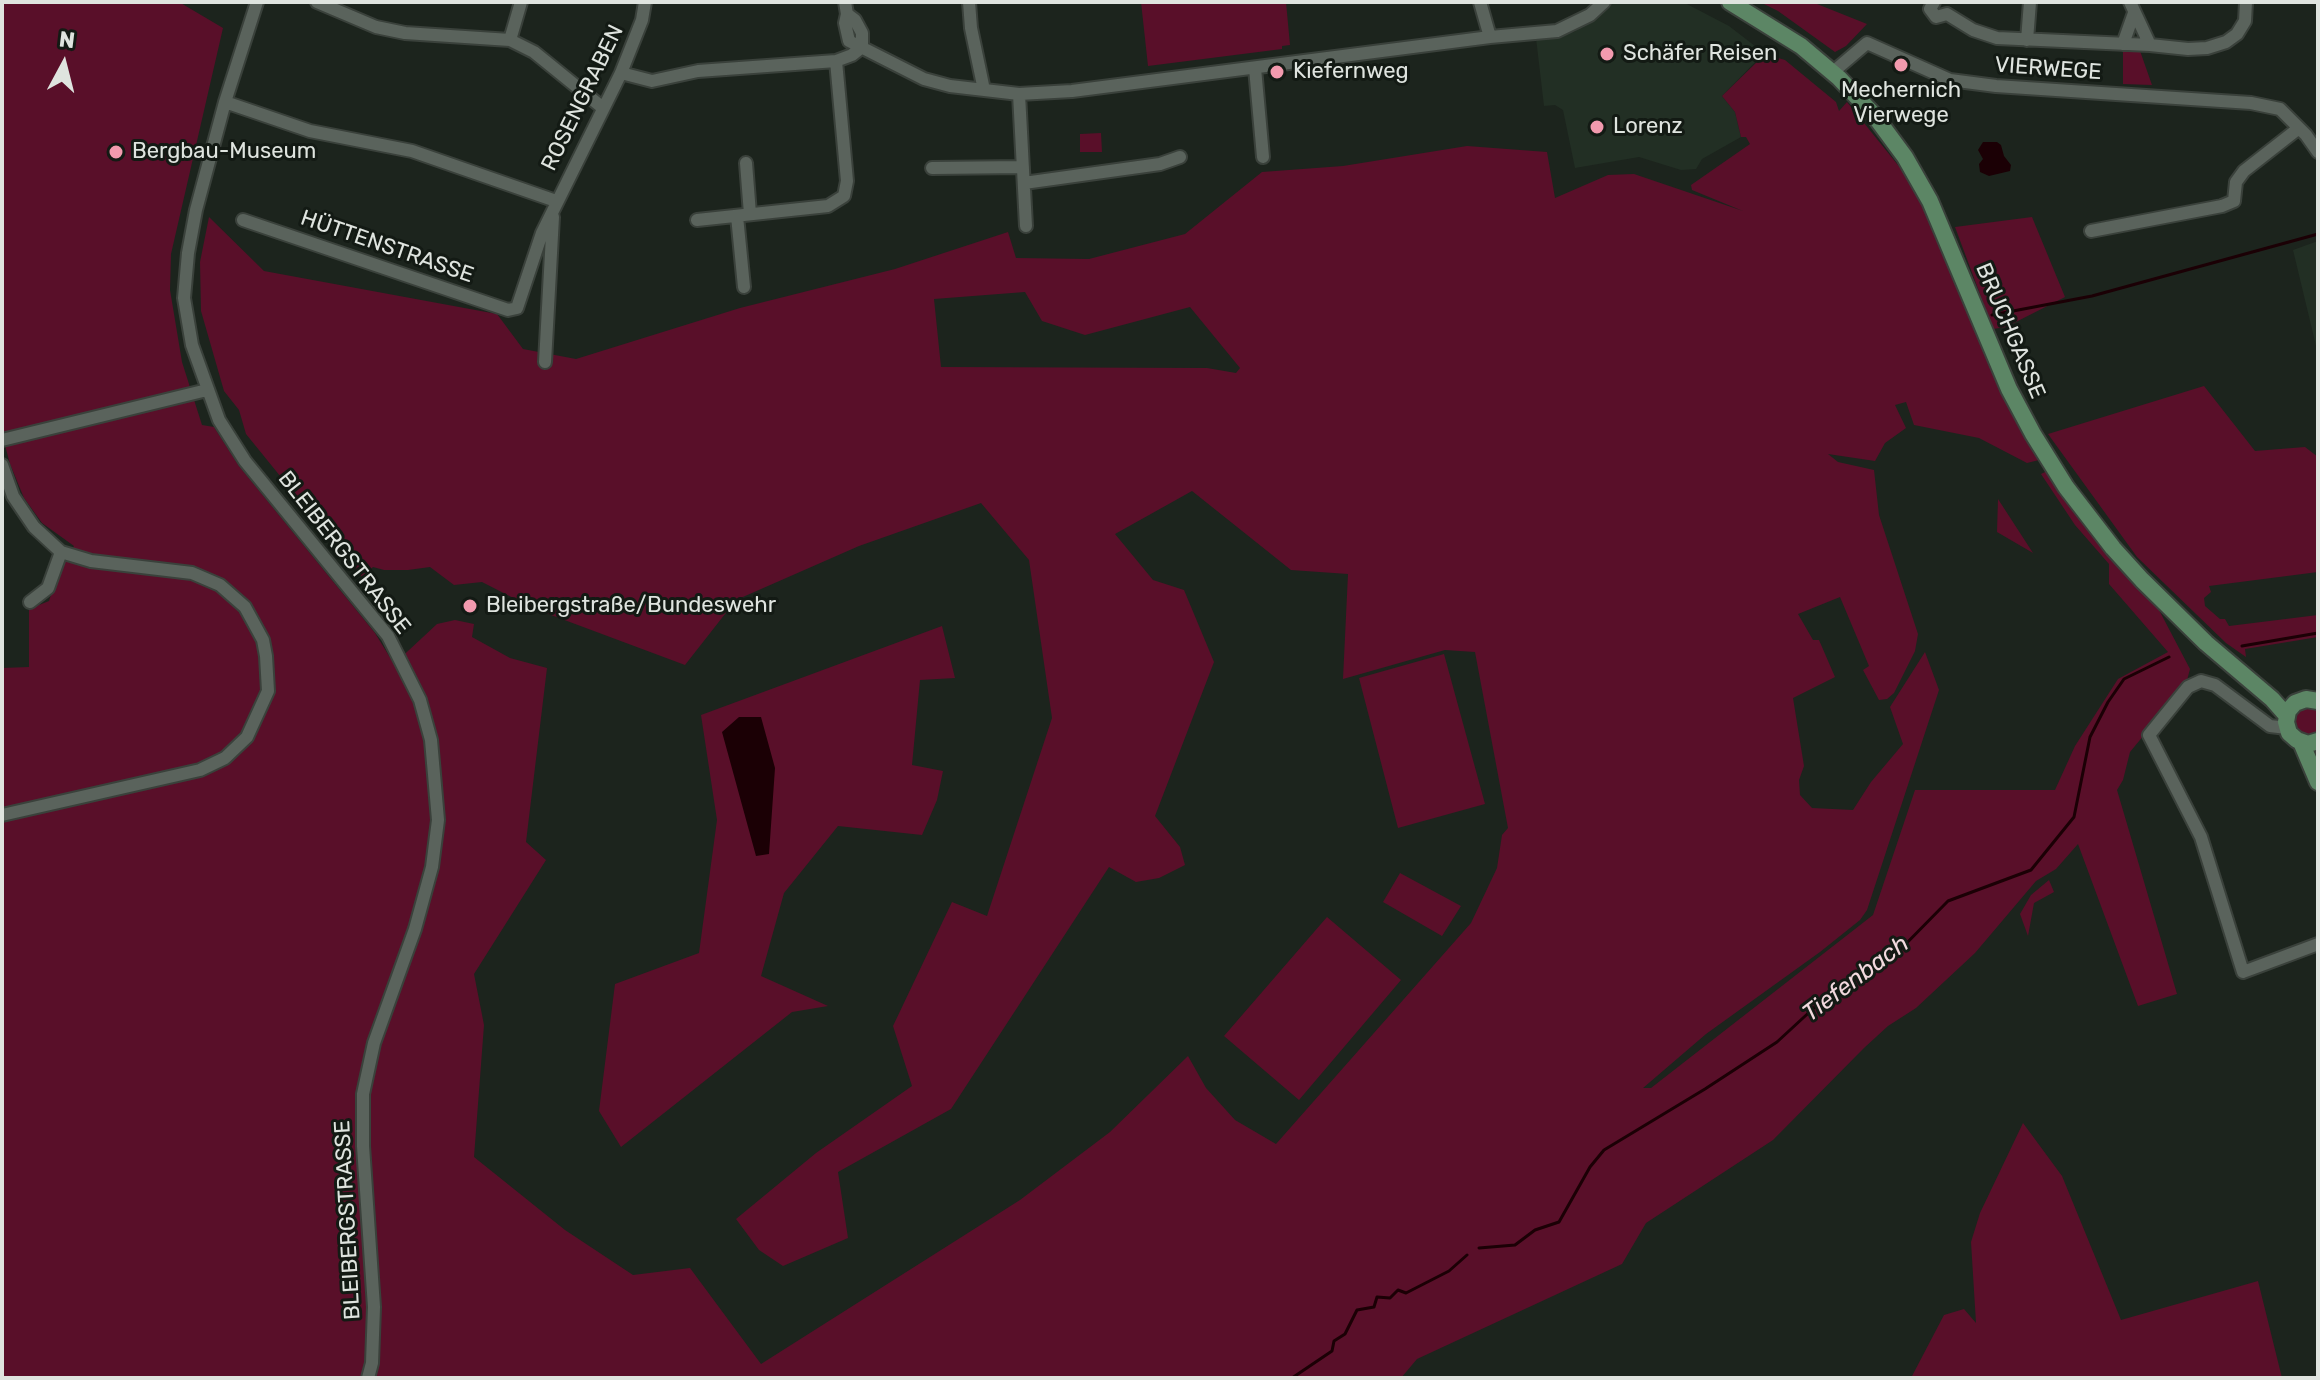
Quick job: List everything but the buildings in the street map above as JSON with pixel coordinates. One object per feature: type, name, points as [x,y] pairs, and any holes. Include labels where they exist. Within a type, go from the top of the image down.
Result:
[{"type":"main road","name":"BRUCHGASSE","points":[[1730,2],[1778,30],[1833,72],[1874,115],[1914,172],[1945,233],[2009,389],[2066,487],[2142,580],[2206,643],[2253,681],[2287,722],[2293,737],[2301,742]]},
{"type":"main road","name":"BRUCHGASSE","points":[[2253,681],[2298,702]]},
{"type":"main road","points":[[2287,722],[2290,709],[2298,702],[2318,700]]},
{"type":"main road","points":[[2301,742],[2318,742],[2317,781],[2301,742]]},
{"type":"street","name":"BLEIBERGSTRASSE","points":[[257,2],[225,102],[196,210],[184,298],[192,345],[219,420],[245,461],[388,636],[420,700],[431,740],[438,820],[432,867],[415,929],[374,1043],[363,1094],[363,1146],[374,1307],[372,1363],[368,1378]]},
{"type":"street","points":[[317,2],[376,27],[405,33],[510,40],[534,52],[603,108]]},
{"type":"street","points":[[510,40],[521,2]]},
{"type":"street","name":"ROSENGRABEN","points":[[517,308],[542,233],[621,73],[642,20],[645,2]]},
{"type":"street","points":[[969,2],[984,90]]},
{"type":"street","points":[[1480,2],[1490,37]]},
{"type":"street","points":[[846,8],[849,41],[924,79],[950,86],[1019,94],[1072,91],[1557,31],[1590,15],[1604,2]]},
{"type":"street","points":[[1934,2],[1930,9],[1932,14],[1941,18],[1946,8],[1973,30],[1997,38],[2188,49],[2207,48],[2226,42],[2237,34],[2245,21],[2246,2]]},
{"type":"street","points":[[2027,40],[2030,2]]},
{"type":"street","points":[[2123,44],[2132,7]]},
{"type":"street","points":[[2132,7],[2146,45]]},
{"type":"street","name":"VIERWEGE","points":[[1833,72],[1867,43],[1950,80],[1996,86],[2217,100],[2280,109],[2299,128]]},
{"type":"street","points":[[621,73],[652,81],[698,71],[836,61],[862,47]]},
{"type":"street","points":[[697,220],[828,206],[844,196],[847,181],[836,61]]},
{"type":"street","points":[[1255,68],[1263,157]]},
{"type":"street","points":[[1019,94],[1026,226]]},
{"type":"street","points":[[225,102],[310,131],[412,151],[555,206]]},
{"type":"street","points":[[2091,231],[2222,206],[2234,201],[2236,182],[2244,171],[2299,128],[2318,152]]},
{"type":"street","points":[[1024,183],[1160,164],[1180,157]]},
{"type":"street","points":[[744,287],[746,163]]},
{"type":"street","points":[[932,168],[1023,167]]},
{"type":"street","name":"ROSENGRABEN","points":[[545,362],[555,206]]},
{"type":"street","name":"HÜTTENSTRASSE","points":[[243,220],[508,310],[517,308]]},
{"type":"street","points":[[2,440],[207,390]]},
{"type":"street","points":[[2,465],[13,496],[34,527],[61,552],[91,561],[192,573],[220,585],[245,607],[263,640],[268,691],[247,737],[225,758],[200,770],[2,815]]},
{"type":"street","points":[[30,602],[48,588],[61,552]]},
{"type":"street","points":[[2287,722],[2267,724],[2215,685],[2201,681],[2188,687],[2149,735],[2201,837],[2243,972],[2318,944]]},
{"type":"shaded area","points":[[2,2],[179,2],[223,28],[171,254],[170,290],[182,362],[202,425],[214,427],[239,466],[375,633],[394,664],[437,624],[455,620],[474,624],[472,637],[510,658],[547,668],[526,842],[546,860],[474,974],[484,1025],[474,1157],[565,1230],[633,1275],[690,1268],[761,1364],[1020,1200],[1110,1132],[1188,1056],[1206,1088],[1235,1120],[1276,1144],[1471,923],[1497,868],[1502,835],[1508,828],[1475,652],[1445,650],[1343,679],[1348,574],[1291,570],[1192,491],[1115,534],[1153,580],[1184,590],[1214,662],[1155,816],[1180,847],[1185,865],[1159,878],[1136,882],[1109,867],[951,1109],[838,1172],[848,1238],[783,1266],[759,1250],[736,1219],[816,1153],[912,1086],[893,1026],[952,902],[987,916],[1052,718],[1029,560],[981,503],[859,546],[736,600],[685,665],[535,609],[482,582],[454,585],[430,567],[384,570],[373,567],[362,577],[246,434],[239,410],[224,391],[201,311],[200,262],[209,217],[264,271],[497,314],[523,349],[576,359],[740,308],[895,269],[1008,232],[1016,258],[1089,259],[1185,234],[1262,172],[1343,166],[1467,146],[1547,152],[1555,198],[1608,175],[1634,174],[1743,211],[1692,190],[1691,185],[1750,144],[1746,137],[1741,137],[1735,112],[1722,96],[1761,58],[1768,55],[1785,60],[1836,102],[1839,111],[1847,102],[1906,175],[1940,232],[2001,387],[2039,460],[2027,463],[1979,438],[1914,425],[1906,402],[1895,405],[1906,428],[1885,443],[1875,461],[1828,454],[1838,462],[1874,470],[1879,515],[1918,634],[1915,651],[1894,693],[1887,699],[1879,700],[1863,670],[1869,666],[1840,597],[1798,614],[1813,640],[1819,640],[1835,677],[1793,698],[1804,766],[1799,780],[1800,795],[1812,808],[1853,810],[1871,782],[1903,744],[1890,707],[1925,652],[1939,690],[1867,910],[1860,920],[1706,1034],[1643,1088],[1651,1088],[1873,915],[1915,790],[2055,790],[2075,746],[2118,679],[2168,652],[2109,584],[2109,564],[2075,525],[2041,474],[2047,471],[2103,546],[2159,610],[2190,669],[2186,684],[2130,752],[2123,780],[2117,790],[2177,994],[2138,1006],[2078,844],[2056,869],[2036,881],[1975,953],[1916,1008],[1888,1026],[1864,1048],[1773,1140],[1646,1223],[1622,1264],[1417,1359],[1401,1378],[2,1378],[2,668],[29,667],[29,609],[49,601],[57,576],[74,546],[42,523],[24,498],[2,434]],"holes":[[[1025,292],[1042,321],[1085,335],[1190,307],[1240,368],[1236,373],[1207,368],[941,367],[934,299]]]},
{"type":"shaded area","points":[[1141,2],[1286,2],[1290,45],[1282,46],[1282,49],[1148,66]]},
{"type":"shaded area","points":[[1613,2],[1683,2],[1729,26],[1764,53],[1722,96],[1735,112],[1741,137],[1702,159],[1696,169],[1681,170],[1639,157],[1575,168],[1563,110],[1555,105],[1544,106],[1536,38],[1574,32]]},
{"type":"shaded area","points":[[1760,2],[1812,2],[1867,24],[1846,46],[1835,52],[1778,11]]},
{"type":"shaded area","points":[[2123,47],[2139,48],[2152,85],[2123,84]]},
{"type":"shaded area","points":[[1101,133],[1102,152],[1080,152],[1080,134]]},
{"type":"shaded area","points":[[1983,142],[2001,145],[2011,165],[2010,171],[1989,176],[1980,172],[1979,164],[1983,159],[1978,150]]},
{"type":"shaded area","points":[[2032,217],[2065,297],[2006,327],[1993,329],[1955,227]]},
{"type":"shaded area","points":[[2318,241],[2318,350],[2317,350],[2293,250]]},
{"type":"shaded area","points":[[2204,386],[2255,451],[2305,447],[2318,457],[2318,572],[2209,586],[2211,592],[2204,598],[2205,606],[2220,619],[2225,619],[2229,626],[2318,615],[2318,637],[2245,649],[2246,657],[2226,643],[2137,557],[2048,434]]},
{"type":"shaded area","points":[[1998,499],[2033,553],[1997,532]]},
{"type":"shaded area","points":[[942,626],[955,678],[920,680],[912,765],[943,771],[937,800],[922,835],[838,826],[784,893],[761,976],[828,1006],[792,1012],[621,1147],[599,1111],[615,984],[699,953],[717,820],[701,715]]},
{"type":"shaded area","points":[[1444,654],[1485,804],[1398,828],[1359,678]]},
{"type":"shaded area","points":[[2302,705],[2318,707],[2316,737],[2297,734],[2292,716]]},
{"type":"shaded area","points":[[739,717],[761,717],[775,768],[769,854],[756,856],[722,732]]},
{"type":"shaded area","points":[[1400,873],[1461,906],[1442,936],[1383,902]]},
{"type":"shaded area","points":[[2049,880],[2054,892],[2034,903],[2028,936],[2020,914],[2031,895]]},
{"type":"shaded area","points":[[1327,917],[1401,980],[1299,1100],[1224,1036]]},
{"type":"shaded area","points":[[2023,1123],[2062,1176],[2121,1320],[2258,1281],[2282,1378],[1911,1378],[1944,1315],[1964,1309],[1976,1323],[1971,1242],[1980,1213]]},
{"type":"waterway","points":[[1992,315],[2092,296],[2318,234]]},
{"type":"waterway","name":"Tiefenbach","points":[[2242,646],[2318,633]]},
{"type":"waterway","name":"Tiefenbach","points":[[1479,1248],[1515,1245],[1535,1230],[1559,1222],[1590,1167],[1604,1150],[1777,1042],[1829,994],[1893,957],[1948,901],[2031,870],[2074,817],[2090,737],[2108,702],[2124,679],[2169,657]]},
{"type":"waterway","name":"Tiefenbach","points":[[1292,1378],[1332,1351],[1334,1341],[1345,1334],[1357,1310],[1374,1307],[1377,1297],[1390,1298],[1398,1290],[1406,1293],[1449,1271],[1467,1255]]},
{"type":"place","name":"Schäfer Reisen","points":[[1607,54]]},
{"type":"place","name":"Mechernich Vierwege","points":[[1901,65]]},
{"type":"place","name":"Kiefernweg","points":[[1277,72]]},
{"type":"place","name":"Lorenz","points":[[1597,127]]},
{"type":"place","name":"Bergbau-Museum","points":[[116,152]]},
{"type":"place","name":"Bleibergstraße/Bundeswehr","points":[[470,606]]}]
